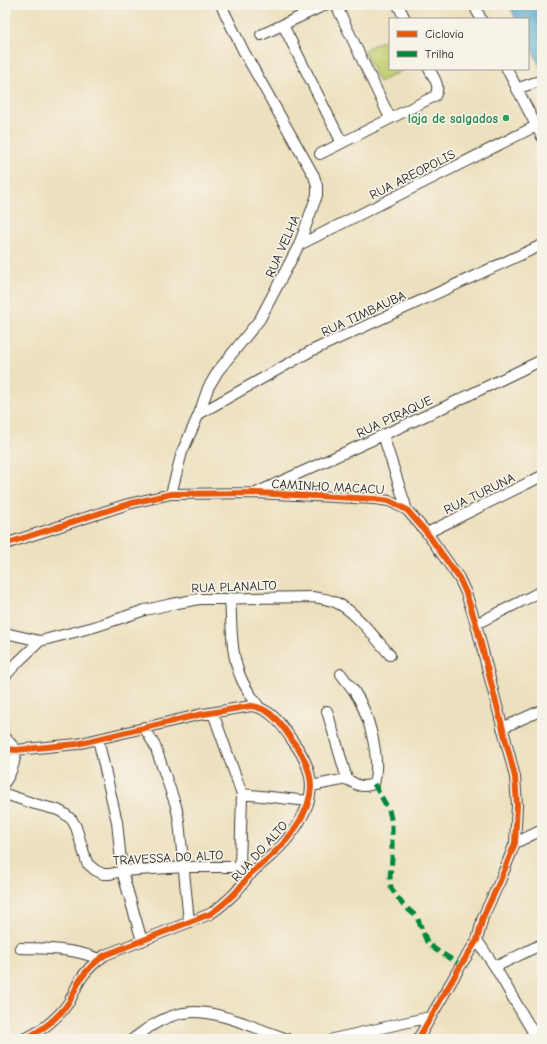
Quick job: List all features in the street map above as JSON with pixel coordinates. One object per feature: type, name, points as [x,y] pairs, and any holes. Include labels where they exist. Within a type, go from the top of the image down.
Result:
[{"type":"street","name":"RUA VELHA","points":[[171,494],[182,452],[199,414],[208,388],[218,370],[260,319],[300,245],[317,195],[317,186],[314,176],[244,52],[221,5]]},
{"type":"street","points":[[261,35],[325,5]]},
{"type":"street","points":[[336,5],[390,118]]},
{"type":"street","points":[[398,5],[404,18]]},
{"type":"street","points":[[474,5],[480,18]]},
{"type":"street","points":[[283,25],[342,143]]},
{"type":"street","points":[[320,154],[435,96],[438,91],[432,70]]},
{"type":"street","points":[[506,70],[542,137]]},
{"type":"street","points":[[516,90],[540,80]]},
{"type":"street","name":"RUA AREOPOLIS","points":[[300,245],[536,126]]},
{"type":"street","name":"RUA TIMBAUBA","points":[[199,414],[311,351],[542,245]]},
{"type":"street","name":"RUA PIRAQUE","points":[[256,493],[542,360]]},
{"type":"street","points":[[383,435],[407,510]]},
{"type":"street","name":"RUA TURUNA","points":[[427,533],[542,476]]},
{"type":"street","name":"CAMINHO MACACU","points":[[5,544],[128,504],[171,494],[256,493],[389,501],[407,510],[427,533],[459,578],[466,592],[476,624],[515,777],[517,805],[515,843],[500,881],[483,917],[477,940],[460,965],[418,1039]]},
{"type":"street","points":[[476,624],[542,591]]},
{"type":"street","name":"RUA PLANALTO","points":[[5,676],[40,642],[94,627],[145,610],[199,599],[312,597],[328,599],[338,603],[350,611],[390,655]]},
{"type":"street","points":[[230,598],[234,652],[237,666],[246,687],[259,707]]},
{"type":"street","points":[[5,633],[40,642]]},
{"type":"street","points":[[328,711],[347,778],[357,786],[365,787],[374,784],[376,775],[372,732],[361,704],[354,691],[341,674]]},
{"type":"street","points":[[5,749],[16,750],[77,744],[198,715],[251,706],[259,707]]},
{"type":"street","name":"RUA DO ALTO","points":[[23,1039],[48,1025],[68,1003],[80,980],[93,963],[105,955],[210,914],[222,906],[251,874],[275,852],[299,822],[309,801],[311,786],[307,767],[299,750],[283,727],[274,716],[259,707]]},
{"type":"street","points":[[502,728],[542,710]]},
{"type":"street","points":[[213,713],[242,794],[240,867]]},
{"type":"street","points":[[144,727],[156,746],[176,806],[179,820],[189,922]]},
{"type":"street","points":[[5,737],[16,750],[14,765],[5,782]]},
{"type":"street","points":[[98,739],[117,822],[122,870],[142,941]]},
{"type":"street","points":[[311,786],[347,778]]},
{"type":"street","name":"TRAVESSA DO ALTO","points":[[5,794],[58,810],[65,814],[72,820],[76,827],[87,862],[95,870],[103,874],[110,874],[122,870],[184,867],[240,867],[251,874]]},
{"type":"street","points":[[242,794],[309,801]]},
{"type":"street","points":[[515,843],[542,830]]},
{"type":"street","points":[[477,940],[495,967],[537,1039]]},
{"type":"street","points":[[495,967],[542,944]]},
{"type":"street","points":[[20,948],[65,950],[79,952],[99,959]]},
{"type":"street","points":[[133,1039],[155,1024],[173,1015],[187,1012],[203,1012],[220,1015],[287,1039]]},
{"type":"street","points":[[333,1039],[430,1017]]},
{"type":"green space","points":[[389,38],[389,70],[403,70],[379,82],[364,50]]},
{"type":"water","points":[[509,5],[536,5],[542,17],[542,70],[529,44],[529,18],[516,18]]},
{"type":"marked path","points":[[374,784],[389,810],[392,823],[391,888],[403,905],[417,917],[427,942],[436,950],[461,965]]},
{"type":"cycle path","points":[[5,544],[128,504],[171,494],[256,493],[389,501],[407,510],[427,533],[459,578],[466,593],[476,624],[515,777],[517,805],[515,843],[500,881],[483,917],[477,940],[418,1039]]},
{"type":"cycle path","points":[[5,749],[16,750],[77,744],[198,715],[251,706],[258,707],[270,714],[284,729],[299,750],[305,762],[311,781],[310,796],[307,806],[293,832],[274,853],[251,873],[236,892],[225,902],[210,914],[105,955],[85,972],[69,1002],[60,1013],[42,1029],[23,1039]]},
{"type":"place","name":"loja de salgados","points":[[506,118]]}]
